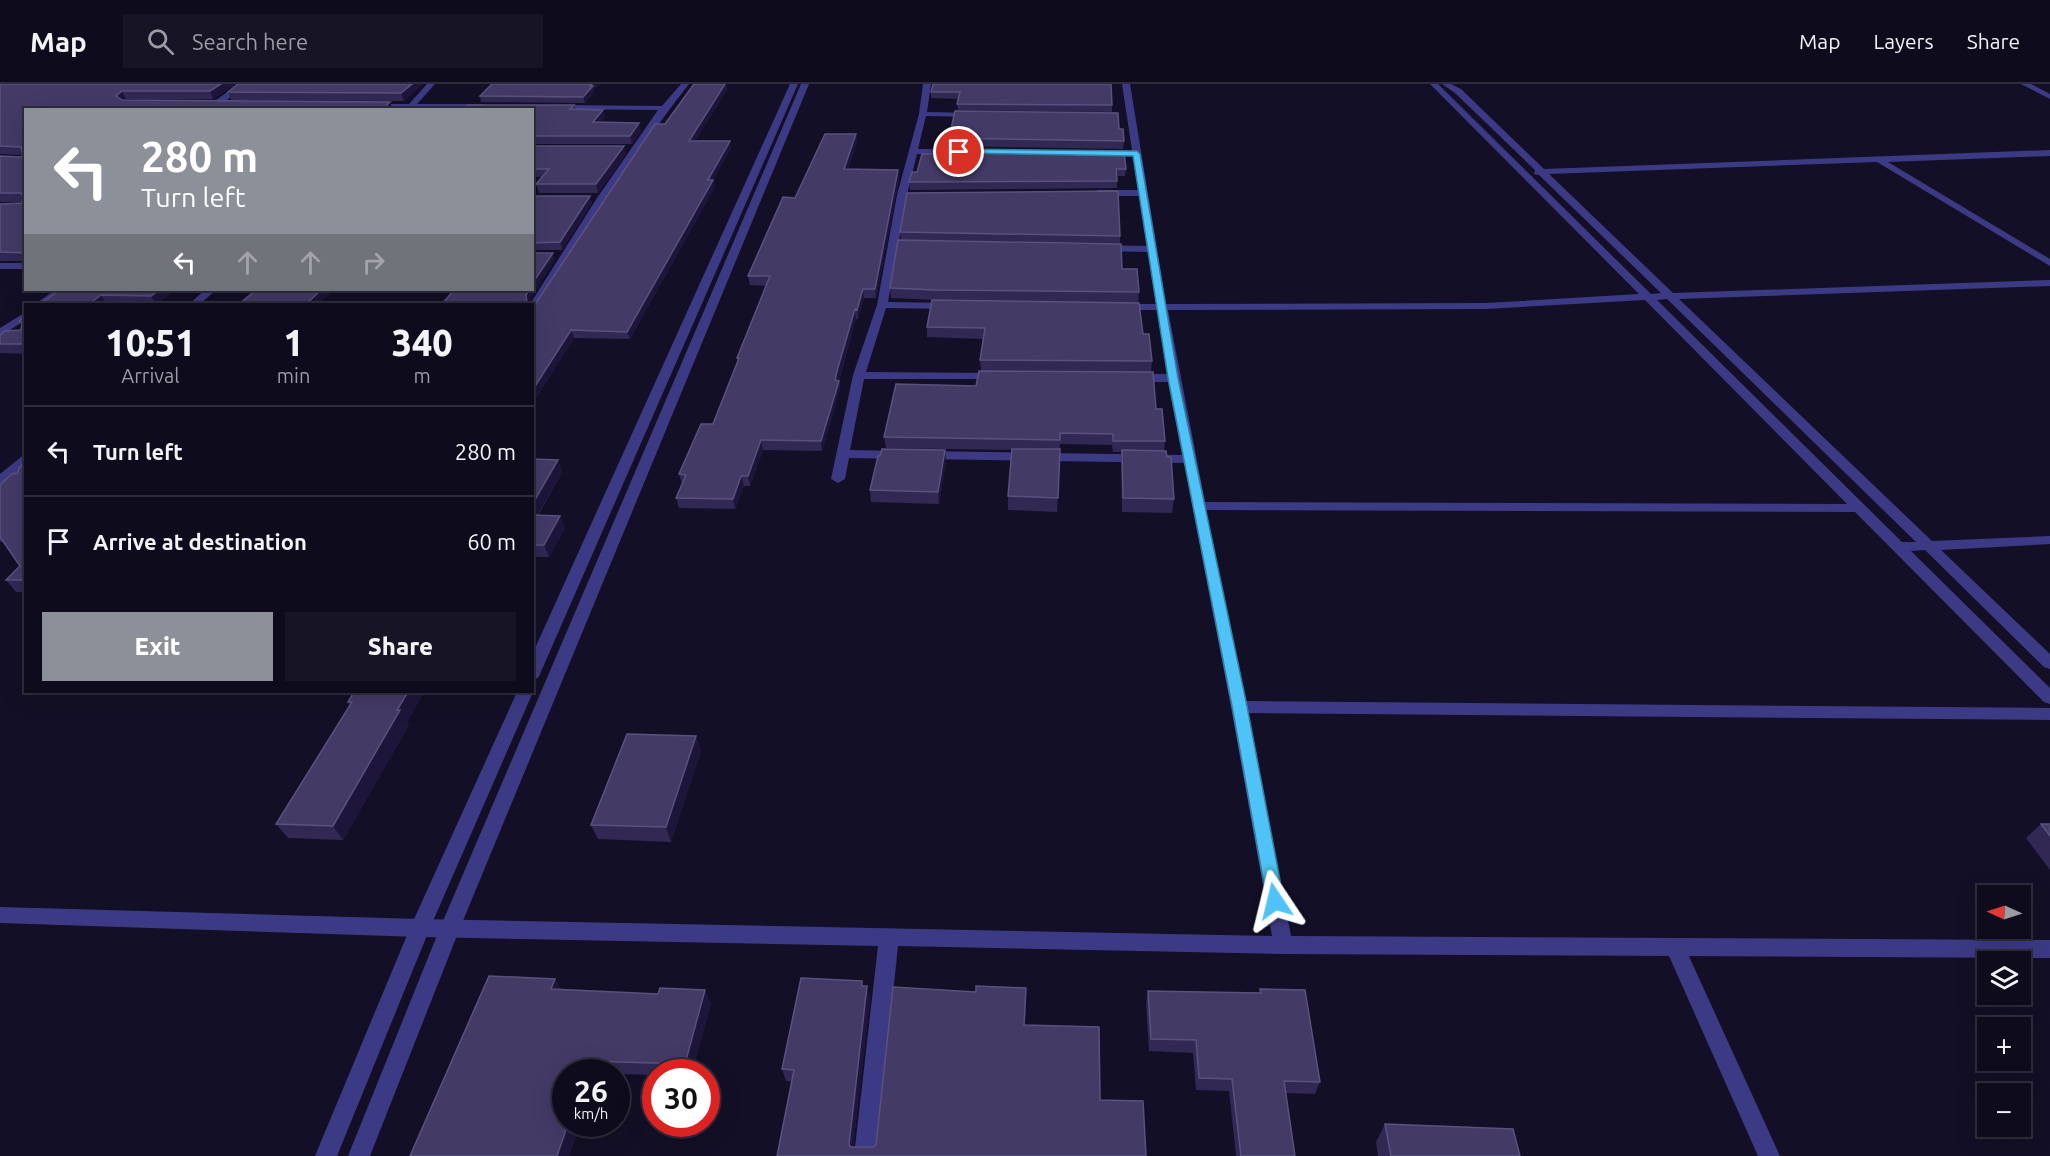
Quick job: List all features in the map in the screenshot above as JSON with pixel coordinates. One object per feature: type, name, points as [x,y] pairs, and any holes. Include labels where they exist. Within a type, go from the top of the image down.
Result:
[{"type":"street","points":[[216,104],[244,84]]},
{"type":"street","points":[[408,108],[431,84]]},
{"type":"street","points":[[534,305],[559,255],[637,149],[664,108],[685,84]]},
{"type":"street","points":[[534,669],[794,84]]},
{"type":"street","points":[[359,1156],[450,928],[805,84]]},
{"type":"street","points":[[838,480],[859,375],[900,245],[927,84]]},
{"type":"street","points":[[1126,84],[1125,116],[1131,154],[1143,193],[1173,378],[1239,706],[1283,945]]},
{"type":"street","points":[[2025,84],[2050,97]]},
{"type":"street","points":[[1440,87],[1458,91],[2050,663]]},
{"type":"street","points":[[1440,87],[1522,173],[2050,698]]},
{"type":"street","points":[[205,104],[227,104]]},
{"type":"street","points":[[364,105],[408,108],[491,106]]},
{"type":"street","points":[[549,107],[664,108]]},
{"type":"street","points":[[923,114],[981,115]]},
{"type":"street","points":[[625,149],[637,149]]},
{"type":"street","points":[[914,151],[973,152]]},
{"type":"street","points":[[1522,173],[2050,153]]},
{"type":"street","points":[[1878,159],[2050,263]]},
{"type":"street","points":[[1085,194],[1143,193]]},
{"type":"street","points":[[590,198],[602,198]]},
{"type":"street","points":[[1093,248],[1151,249]]},
{"type":"street","points":[[0,266],[24,266]]},
{"type":"street","points":[[1103,307],[1486,306],[1668,296],[2050,283]]},
{"type":"street","points":[[42,303],[60,291]]},
{"type":"street","points":[[195,303],[210,291]]},
{"type":"street","points":[[882,305],[964,306]]},
{"type":"street","points":[[0,334],[24,316]]},
{"type":"street","points":[[0,334],[17,335]]},
{"type":"street","points":[[859,375],[1010,376]]},
{"type":"street","points":[[1126,377],[1173,378]]},
{"type":"street","points":[[843,454],[1189,459]]},
{"type":"street","points":[[0,481],[24,459]]},
{"type":"street","points":[[0,481],[21,479]]},
{"type":"street","points":[[1198,506],[1858,508]]},
{"type":"street","points":[[1898,547],[2050,540]]},
{"type":"street","points":[[326,1156],[420,928],[525,693]]},
{"type":"street","points":[[1239,706],[2050,714]]},
{"type":"street","points":[[0,915],[420,928],[1283,945],[2050,949]]},
{"type":"street","points":[[865,1156],[889,937]]},
{"type":"street","points":[[1675,947],[1769,1156]]},
{"type":"building","points":[[0,84],[221,84],[210,91],[122,91],[116,96],[122,100],[390,102],[384,108],[24,108],[24,253],[0,252],[0,204],[22,203],[23,196],[21,193],[0,193],[0,156],[21,157],[23,155],[21,147],[0,146]]},
{"type":"building","points":[[238,84],[412,84],[401,93],[228,92]]},
{"type":"building","points":[[492,84],[592,84],[590,86],[593,86],[583,97],[480,96]]},
{"type":"building","points":[[694,84],[725,84],[689,141],[730,141],[708,180],[713,180],[627,332],[571,330],[534,388],[534,304],[655,124],[665,124]]},
{"type":"building","points":[[933,84],[1111,84],[1112,105],[957,104],[960,92],[931,92]]},
{"type":"building","points":[[468,105],[574,105],[570,109],[603,110],[593,122],[639,123],[630,136],[534,136],[534,108],[465,108]]},
{"type":"building","points":[[955,111],[1118,113],[1119,129],[1123,129],[1124,141],[949,138]]},
{"type":"building","points":[[825,134],[856,134],[844,169],[898,170],[875,289],[863,289],[857,310],[855,309],[835,380],[839,381],[821,441],[761,440],[748,476],[741,476],[733,499],[676,498],[686,475],[679,474],[701,424],[713,424],[770,276],[748,276],[783,197],[795,198]]},
{"type":"building","points":[[534,146],[624,146],[596,184],[536,184],[549,169],[534,169]]},
{"type":"building","points":[[947,150],[1124,152],[1126,169],[1116,169],[1117,181],[909,182],[912,172],[917,172],[922,154],[945,154]]},
{"type":"building","points":[[1118,191],[1120,236],[900,232],[907,193]]},
{"type":"building","points":[[534,196],[590,196],[560,242],[534,243]]},
{"type":"building","points":[[898,240],[1121,244],[1122,269],[1137,269],[1139,292],[890,288]]},
{"type":"building","points":[[534,253],[553,253],[534,281]]},
{"type":"building","points":[[59,291],[158,291],[151,296],[101,295],[90,303],[41,303]]},
{"type":"building","points":[[255,291],[320,291],[307,303],[240,303]]},
{"type":"building","points":[[453,291],[528,291],[526,295],[527,303],[443,303]]},
{"type":"building","points":[[932,300],[1139,303],[1143,334],[1149,334],[1152,361],[980,360],[985,328],[927,327]]},
{"type":"building","points":[[24,317],[24,344],[0,344],[0,335],[5,331],[21,330],[22,323],[19,321]]},
{"type":"building","points":[[979,371],[1153,372],[1156,409],[1162,409],[1165,441],[1113,441],[1113,434],[1060,433],[1060,440],[884,437],[896,384],[976,386]]},
{"type":"building","points":[[882,449],[945,450],[938,492],[870,490],[878,456]]},
{"type":"building","points":[[1012,449],[1060,449],[1058,498],[1008,496]]},
{"type":"building","points":[[1122,450],[1166,451],[1167,457],[1171,457],[1174,499],[1123,498]]},
{"type":"building","points":[[534,459],[558,460],[534,502]]},
{"type":"building","points":[[24,464],[24,580],[6,580],[20,566],[0,537],[0,485],[12,474],[18,473],[19,468]]},
{"type":"building","points":[[534,515],[560,516],[544,545],[534,545]]},
{"type":"building","points":[[353,693],[407,693],[397,710],[400,710],[333,826],[276,824],[352,702],[348,702]]},
{"type":"building","points":[[627,734],[696,736],[666,827],[591,825]]},
{"type":"building","points":[[2041,824],[2050,824],[2050,836]]},
{"type":"building","points":[[489,976],[555,979],[551,989],[658,994],[660,988],[705,990],[686,1059],[642,1059],[642,1063],[630,1062],[630,1059],[552,1059],[552,1137],[564,1137],[557,1156],[410,1156]]},
{"type":"building","points":[[801,978],[862,981],[862,986],[867,986],[849,1145],[851,1147],[876,1145],[893,987],[976,992],[976,986],[1026,988],[1024,1025],[1099,1027],[1100,1100],[1143,1101],[1146,1156],[777,1156],[794,1070],[782,1069]]},
{"type":"building","points":[[1260,989],[1305,990],[1320,1082],[1284,1081],[1295,1156],[1241,1156],[1232,1079],[1199,1078],[1196,1040],[1151,1039],[1148,991],[1261,993]]},
{"type":"building","points":[[1385,1124],[1513,1129],[1520,1156],[1391,1156]]},
{"type":"route","points":[[959,152],[1137,154],[1173,378],[1239,706],[1275,901]]}]
